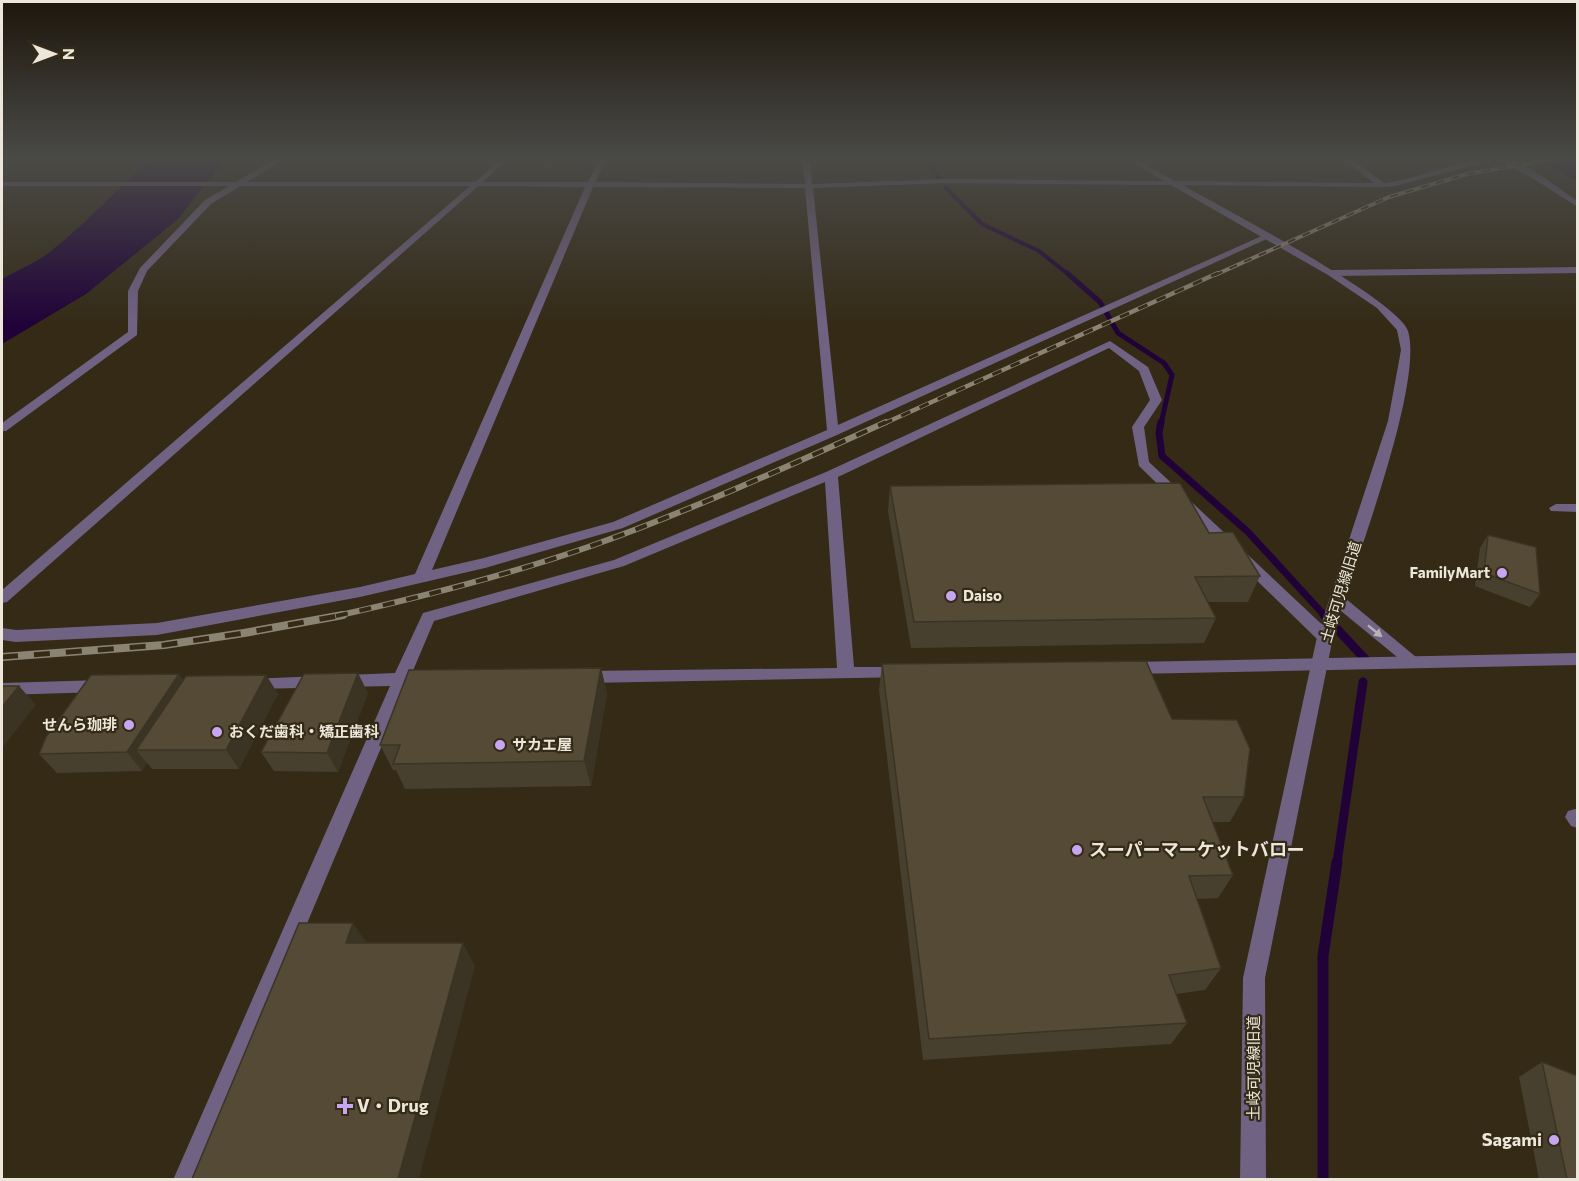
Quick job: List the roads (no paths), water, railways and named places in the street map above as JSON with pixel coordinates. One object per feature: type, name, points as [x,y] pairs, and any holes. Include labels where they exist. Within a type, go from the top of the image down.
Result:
[{"type":"street","points":[[2,428],[133,333],[134,291],[143,270],[197,213]]},
{"type":"street","points":[[2,598],[445,213]]},
{"type":"street","points":[[421,578],[578,213]]},
{"type":"street","points":[[811,213],[833,432]]},
{"type":"street","name":"土岐可児線旧道","points":[[1225,213],[1331,273],[1380,306],[1402,329],[1406,350],[1394,421],[1325,637],[1254,978],[1253,1179]]},
{"type":"street","points":[[2,634],[16,636],[157,629],[360,592],[485,563],[618,525],[833,432],[1267,237]]},
{"type":"street","points":[[1331,273],[1578,270]]},
{"type":"street","points":[[186,1179],[428,617],[619,563],[831,475],[1110,344],[1144,369],[1156,400],[1138,427],[1143,463],[1325,637]]},
{"type":"street","points":[[831,475],[846,674]]},
{"type":"street","points":[[1556,508],[1578,508]]},
{"type":"street","points":[[1336,604],[1414,662]]},
{"type":"street","points":[[1117,669],[1414,662],[1575,661]]},
{"type":"street","points":[[565,678],[916,673]]},
{"type":"street","points":[[237,683],[448,679]]},
{"type":"street","points":[[2,689],[119,686]]},
{"type":"waterway","points":[[971,213],[982,224],[1039,251],[1069,275]]},
{"type":"waterway","points":[[1067,273],[1100,302],[1118,333],[1164,363],[1172,375],[1161,424]]},
{"type":"waterway","points":[[1161,422],[1159,433],[1162,456],[1248,532],[1325,616]]},
{"type":"waterway","points":[[1324,615],[1366,660]]},
{"type":"waterway","points":[[1337,863],[1363,682]]},
{"type":"waterway","points":[[1323,1180],[1323,956],[1337,862]]},
{"type":"railway","points":[[1215,275],[1353,213]]},
{"type":"railway","points":[[883,424],[1218,273]]},
{"type":"railway","points":[[336,616],[465,585],[591,546],[703,503],[886,422]]},
{"type":"railway","points":[[2,657],[164,645],[343,615]]},
{"type":"place","name":"FamilyMart","points":[[1502,573]]},
{"type":"place","name":"Daiso","points":[[951,596]]},
{"type":"place","name":"せんら珈琲","points":[[129,725]]},
{"type":"place","name":"おくだ歯科・矯正歯科","points":[[217,732]]},
{"type":"place","name":"サカエ屋","points":[[500,745]]},
{"type":"place","name":"スーパーマーケットバロー","points":[[1077,850]]},
{"type":"place","name":"V・Drug","points":[[345,1106]]},
{"type":"place","name":"Sagami","points":[[1554,1140]]}]
